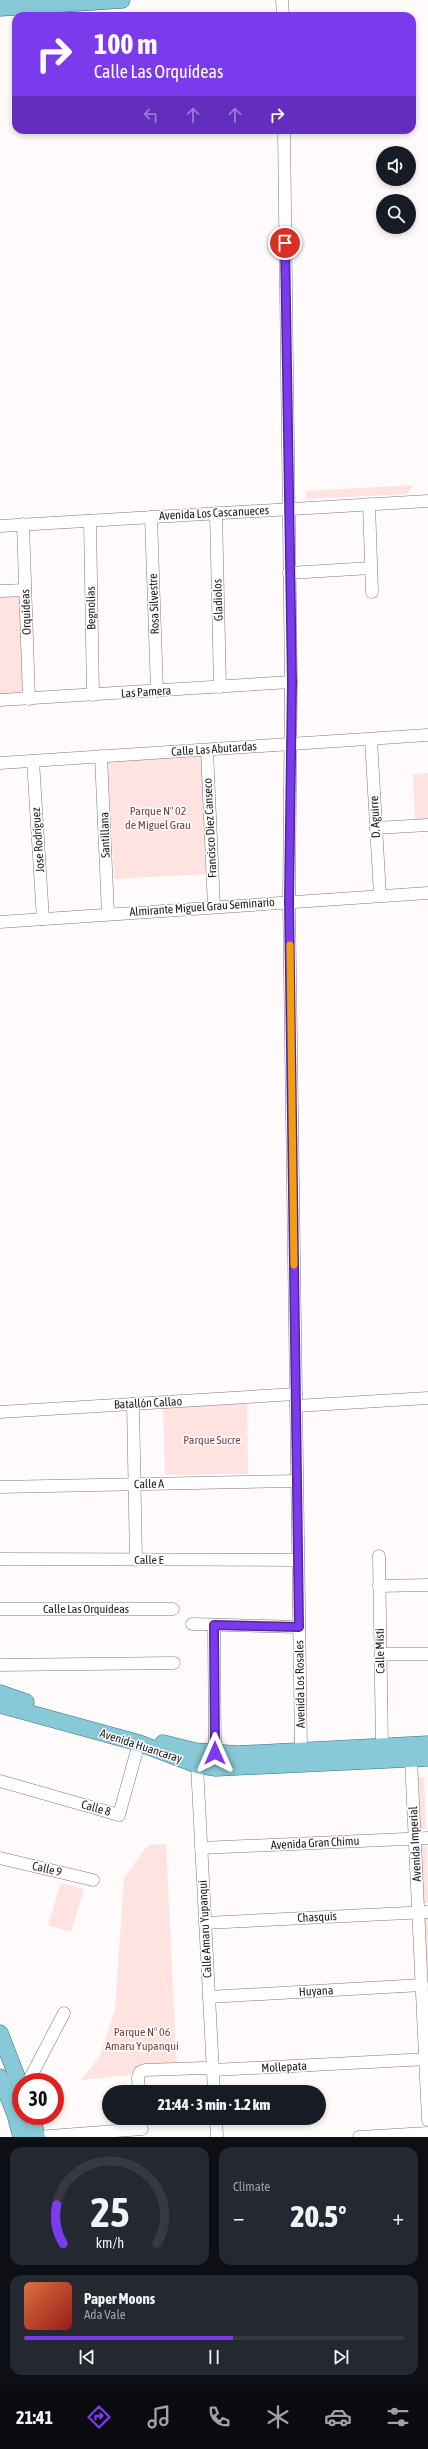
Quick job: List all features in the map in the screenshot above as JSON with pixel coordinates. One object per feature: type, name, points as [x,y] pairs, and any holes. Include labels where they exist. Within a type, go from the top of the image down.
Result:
[{"type":"main road","points":[[0,8],[122,0]]},
{"type":"main road","name":"Avenida Huancaray","points":[[0,1693],[164,1743],[215,1753],[428,1744]]},
{"type":"main road","name":"Avenida Huancaray","points":[[0,1705],[139,1743],[197,1765],[238,1768],[428,1758]]},
{"type":"main road","points":[[1,2039],[15,2073]]},
{"type":"main road","points":[[0,2077],[15,2114],[21,2137]]},
{"type":"main road","points":[[34,2125],[37,2137]]},
{"type":"street","points":[[282,0],[282,12]]},
{"type":"street","name":"Avenida Los Rosales","points":[[284,134],[288,509],[292,682],[289,901],[301,1750]]},
{"type":"street","name":"Avenida Los Cascanueces","points":[[0,526],[428,501]]},
{"type":"street","points":[[369,504],[372,592]]},
{"type":"street","name":"Gladiolos","points":[[216,513],[220,687]]},
{"type":"street","name":"Rosa Silvestre","points":[[152,517],[157,691]]},
{"type":"street","name":"Begnolias","points":[[90,520],[93,695]]},
{"type":"street","name":"Orquideas","points":[[23,524],[29,699]]},
{"type":"street","points":[[289,573],[371,568]]},
{"type":"street","points":[[0,591],[25,590]]},
{"type":"street","name":"Las Pamera","points":[[0,700],[292,682]]},
{"type":"street","name":"Calle Las Abutardas","points":[[0,763],[428,735]]},
{"type":"street","name":"D. Aguirre","points":[[371,739],[380,896]]},
{"type":"street","name":"Francisco Diez Canseco","points":[[207,750],[214,906]]},
{"type":"street","name":"Santillana","points":[[101,756],[108,914]]},
{"type":"street","name":"Jose Rodriguez","points":[[33,761],[43,919]]},
{"type":"street","points":[[376,828],[428,825]]},
{"type":"street","name":"Almirante Miguel Grau Seminario","points":[[0,922],[214,906],[428,893]]},
{"type":"street","name":"Batallón Callao","points":[[0,1412],[296,1394]]},
{"type":"street","points":[[296,1406],[428,1398]]},
{"type":"street","points":[[133,1404],[136,1560]]},
{"type":"street","name":"Calle A","points":[[0,1487],[297,1481]]},
{"type":"street","name":"Calle Misti","points":[[379,1556],[382,1746]]},
{"type":"street","name":"Calle E","points":[[0,1559],[298,1560]]},
{"type":"street","points":[[380,1586],[428,1585]]},
{"type":"street","name":"Calle Las Orquídeas","points":[[0,1609],[173,1609]]},
{"type":"street","points":[[192,1624],[299,1627]]},
{"type":"street","points":[[214,1625],[215,1753]]},
{"type":"street","points":[[381,1654],[428,1654]]},
{"type":"street","points":[[0,1665],[174,1663]]},
{"type":"street","name":"Calle 8","points":[[0,1781],[119,1815],[139,1743]]},
{"type":"street","name":"Avenida Imperial","points":[[412,1759],[415,1838],[423,1912],[422,1985],[427,2059],[428,2120]]},
{"type":"street","name":"Calle Amaru Yupanqui","points":[[197,1765],[214,2085]]},
{"type":"street","name":"Avenida Gran Chimu","points":[[201,1848],[428,1838]]},
{"type":"street","name":"Calle 9","points":[[0,1858],[93,1880]]},
{"type":"street","name":"Chasquis","points":[[205,1923],[423,1912]]},
{"type":"street","name":"Huyana","points":[[209,1997],[422,1985]]},
{"type":"street","points":[[33,2073],[64,2013]]},
{"type":"street","name":"Mollepata","points":[[138,2085],[138,2078],[140,2072],[145,2070],[197,2068],[213,2070],[427,2059]]},
{"type":"street","points":[[216,2125],[217,2137]]},
{"type":"street","points":[[37,2137],[142,2128]]},
{"type":"street","points":[[359,2137],[428,2133]]},
{"type":"green space","points":[[414,485],[407,494],[306,499],[306,491]]},
{"type":"green space","points":[[20,596],[24,694],[0,695],[0,597]]},
{"type":"green space","name":"Parque N° 02 de Miguel Grau","points":[[202,756],[208,874],[114,879],[107,762]]},
{"type":"green space","points":[[428,773],[428,819],[415,820],[413,774]]},
{"type":"green space","name":"Parque Sucre","points":[[247,1402],[248,1474],[165,1475],[163,1407]]},
{"type":"green space","points":[[415,1777],[424,1777],[425,1829],[420,1829],[417,1826]]},
{"type":"green space","name":"Parque N° 06 Amaru Yupanqui","points":[[166,1844],[177,2070],[81,2080],[100,2056],[115,2010],[124,1878],[148,1845]]},
{"type":"green space","points":[[420,1845],[427,1847],[428,1903],[423,1903]]},
{"type":"green space","points":[[61,1883],[84,1889],[71,1932],[48,1925]]},
{"type":"green space","points":[[423,1917],[428,1917],[428,2050]]},
{"type":"slow traffic","points":[[290,945],[294,1265]]},
{"type":"route","points":[[215,1753],[214,1625],[299,1627],[289,901],[292,682],[289,573],[285,243]]}]
